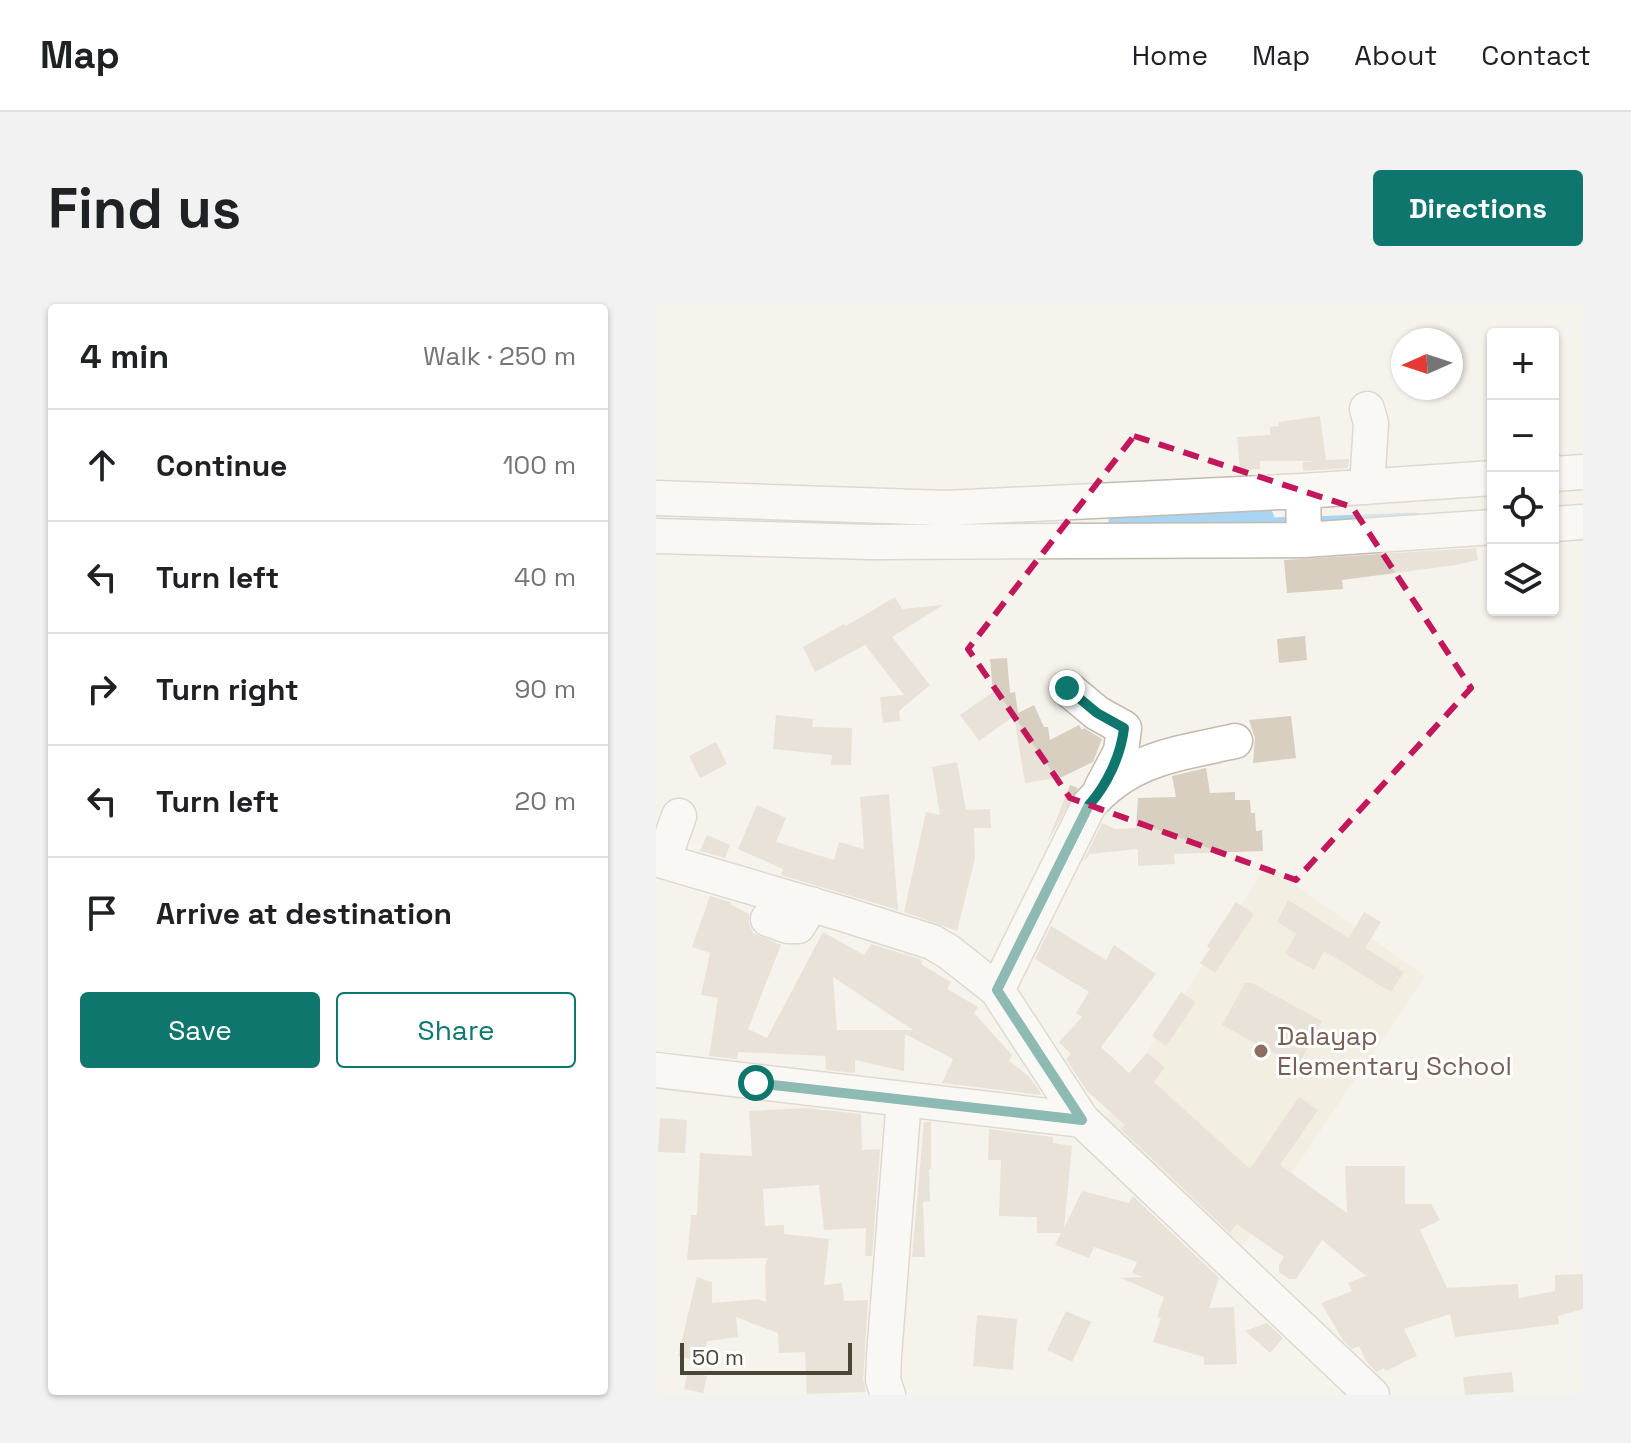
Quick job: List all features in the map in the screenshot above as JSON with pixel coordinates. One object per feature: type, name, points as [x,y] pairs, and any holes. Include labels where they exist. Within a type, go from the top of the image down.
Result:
[{"type":"street","points":[[1367,409],[1371,423],[1367,487]]},
{"type":"street","points":[[1559,474],[1583,472]]},
{"type":"street","points":[[656,536],[871,542],[1304,515],[1367,487],[1487,478]]},
{"type":"street","points":[[656,498],[1304,515],[1487,527]]},
{"type":"street","points":[[1559,524],[1583,522]]},
{"type":"street","points":[[997,990],[1084,814],[1121,751],[1124,728],[1097,713],[1067,688]]},
{"type":"street","points":[[1099,793],[1142,763],[1235,741]]},
{"type":"street","points":[[679,816],[659,860],[932,942],[997,990],[1082,1120],[1372,1395]]},
{"type":"street","points":[[768,919],[798,926],[811,904]]},
{"type":"street","points":[[656,1070],[1082,1120]]},
{"type":"street","points":[[888,1395],[883,1380],[884,1356],[904,1099]]},
{"type":"highlighted area","points":[[1134,436],[1352,507],[1471,688],[1296,880],[1070,798],[968,649]]},
{"type":"shaded area","name":"Dalayap Elementary School","points":[[1267,865],[1425,976],[1239,1251],[1100,1126]]},
{"type":"building","points":[[1320,416],[1326,460],[1349,459],[1348,468],[1303,471],[1302,462],[1317,461],[1260,461],[1260,469],[1240,470],[1237,437],[1270,435],[1270,427],[1279,426],[1279,422]]},
{"type":"building","points":[[1476,548],[1478,560],[1342,580],[1343,589],[1287,593],[1284,560]]},
{"type":"building","points":[[895,597],[902,609],[943,605],[892,637],[930,685],[899,711],[900,721],[883,723],[880,697],[904,695],[865,645],[815,672],[803,647]]},
{"type":"building","points":[[1305,636],[1307,660],[1279,663],[1277,639]]},
{"type":"building","points":[[1007,658],[1010,693],[1015,692],[1018,713],[1034,705],[1044,727],[1048,727],[1050,740],[1079,725],[1082,730],[1084,728],[1102,739],[1093,762],[1062,777],[1025,783],[1014,716],[979,741],[960,715],[993,692],[990,659]]},
{"type":"building","points":[[776,715],[813,719],[812,727],[852,728],[851,765],[831,765],[832,755],[773,749]]},
{"type":"building","points":[[1291,716],[1296,758],[1253,763],[1255,738],[1249,720]]},
{"type":"building","points":[[716,742],[727,764],[700,778],[689,756]]},
{"type":"building","points":[[957,762],[966,810],[990,809],[991,828],[974,828],[975,858],[957,931],[904,912],[926,812],[940,815],[932,767]]},
{"type":"building","points":[[1206,768],[1210,793],[1235,792],[1235,800],[1250,800],[1251,813],[1255,813],[1256,831],[1262,830],[1263,851],[1174,854],[1175,864],[1138,866],[1138,849],[1090,854],[1083,862],[1102,823],[1115,829],[1136,828],[1138,798],[1176,797],[1172,776]]},
{"type":"building","points":[[1070,785],[1078,788],[1047,843]]},
{"type":"building","points":[[889,794],[898,910],[781,875],[783,869],[738,849],[757,805],[786,818],[776,842],[834,860],[839,842],[864,849],[860,797]]},
{"type":"building","points":[[707,835],[730,845],[725,858],[700,851]]},
{"type":"building","points":[[710,896],[731,902],[749,914],[753,933],[781,945],[748,1029],[767,1038],[823,932],[864,955],[871,944],[923,960],[921,964],[951,982],[947,989],[978,1007],[974,1013],[1012,1055],[1009,1061],[1029,1076],[1042,1095],[942,1083],[953,1059],[905,1034],[904,1071],[855,1060],[855,1073],[826,1070],[825,1056],[738,1052],[737,1059],[709,1056],[718,998],[701,995],[710,953],[692,947]],"holes":[[[833,977],[913,1030],[837,1030]]]},
{"type":"building","points":[[1288,900],[1349,938],[1364,912],[1381,922],[1365,948],[1404,972],[1391,992],[1324,951],[1314,970],[1285,954],[1296,934],[1277,922]]},
{"type":"building","points":[[1236,902],[1254,914],[1215,973],[1200,963],[1210,949],[1207,946]]},
{"type":"building","points":[[1051,926],[1106,960],[1114,945],[1156,974],[1101,1047],[1129,1073],[1147,1053],[1165,1067],[1154,1082],[1250,1169],[1299,1097],[1318,1110],[1280,1165],[1347,1213],[1345,1166],[1405,1166],[1405,1204],[1431,1204],[1440,1220],[1420,1230],[1447,1288],[1518,1284],[1519,1298],[1555,1291],[1555,1275],[1583,1274],[1583,1309],[1558,1316],[1559,1324],[1455,1337],[1450,1314],[1404,1329],[1417,1356],[1376,1372],[1359,1346],[1352,1349],[1343,1340],[1321,1303],[1352,1291],[1348,1283],[1366,1276],[1322,1240],[1296,1279],[1289,1279],[1279,1272],[1284,1257],[1237,1224],[1230,1233],[1121,1129],[1125,1125],[1087,1091],[1066,1059],[1071,1054],[1059,1042],[1082,1017],[1076,1013],[1089,992],[1035,959]]},
{"type":"building","points":[[1245,983],[1252,983],[1322,1021],[1298,1066],[1222,1025]]},
{"type":"building","points":[[1181,992],[1196,1002],[1166,1046],[1152,1036]]},
{"type":"building","points":[[806,1108],[861,1114],[862,1150],[880,1149],[872,1256],[865,1256],[866,1228],[824,1230],[819,1185],[763,1189],[765,1226],[784,1225],[784,1234],[829,1239],[824,1285],[842,1283],[844,1301],[868,1300],[863,1379],[866,1392],[807,1394],[805,1352],[779,1353],[778,1333],[736,1317],[738,1337],[707,1341],[702,1362],[678,1356],[697,1277],[712,1282],[712,1303],[758,1299],[766,1302],[765,1265],[768,1258],[687,1260],[691,1215],[697,1215],[700,1153],[752,1156],[749,1111]]},
{"type":"building","points":[[660,1118],[687,1120],[685,1153],[658,1152]]},
{"type":"building","points":[[924,1122],[931,1122],[930,1201],[923,1202],[925,1257],[912,1257]]},
{"type":"building","points":[[989,1129],[1053,1137],[1053,1143],[1072,1146],[1064,1228],[1082,1191],[1129,1203],[1133,1196],[1219,1278],[1209,1308],[1234,1307],[1237,1364],[1204,1365],[1204,1357],[1153,1342],[1164,1297],[1121,1278],[1143,1277],[1132,1273],[1137,1262],[1094,1247],[1089,1258],[1055,1245],[1061,1233],[1037,1233],[1037,1217],[999,1216],[1001,1160],[988,1160]]},
{"type":"building","points":[[1066,1311],[1091,1322],[1072,1362],[1047,1350]]},
{"type":"building","points":[[977,1315],[1017,1319],[1013,1370],[973,1366]]},
{"type":"building","points":[[1267,1323],[1283,1338],[1270,1353],[1245,1331]]},
{"type":"building","points":[[688,1372],[707,1376],[703,1393],[684,1389]]},
{"type":"building","points":[[1512,1372],[1514,1392],[1465,1395],[1463,1377]]},
{"type":"waterway","points":[[1311,520],[1415,516]]},
{"type":"waterway","points":[[1254,522],[1295,520]]},
{"type":"waterway","points":[[1129,525],[1254,522]]},
{"type":"place","name":"Dalayap Elementary School","points":[[1261,1051]]},
{"type":"route","points":[[756,1083],[1082,1120],[997,990],[1089,805],[1099,793],[1112,763],[1121,751],[1124,728],[1097,713],[1067,688]]}]
